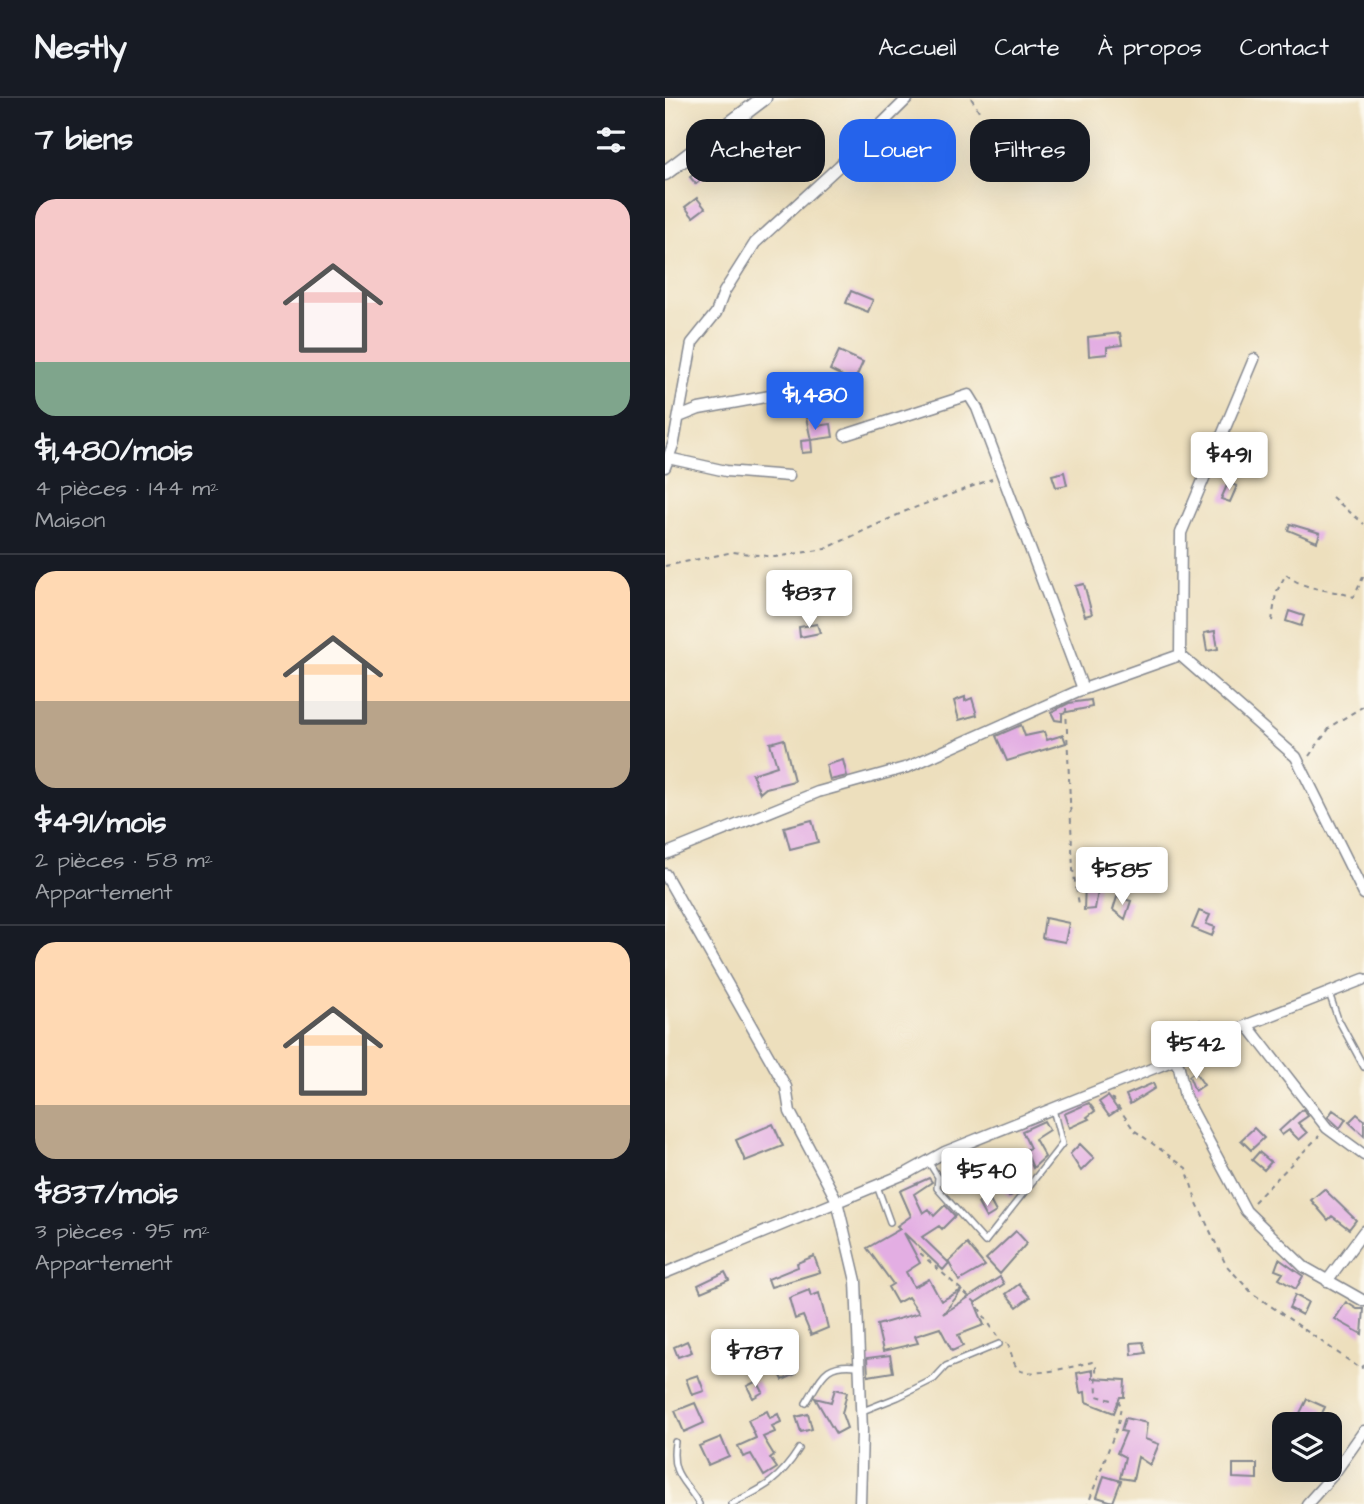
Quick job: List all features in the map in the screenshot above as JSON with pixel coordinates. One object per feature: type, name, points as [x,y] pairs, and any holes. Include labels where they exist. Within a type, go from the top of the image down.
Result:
[{"type":"street","points":[[665,173],[764,98]]},
{"type":"street","points":[[789,476],[726,471],[667,456],[679,417],[692,344],[716,313],[755,243],[908,98]]},
{"type":"street","points":[[1254,359],[1181,533],[1180,655],[1296,757],[1364,894]]},
{"type":"street","points":[[845,435],[969,395],[1083,689]]},
{"type":"street","points":[[679,417],[699,408],[770,396]]},
{"type":"street","points":[[665,855],[818,792],[908,767],[1083,689],[1180,655]]},
{"type":"street","points":[[665,874],[786,1087],[790,1112],[837,1201],[856,1281],[863,1476],[860,1504]]},
{"type":"street","points":[[665,1273],[877,1186],[1052,1107],[1174,1060],[1247,1025],[1364,979]]},
{"type":"street","points":[[1247,1025],[1327,1128],[1364,1155]]},
{"type":"street","points":[[1174,1060],[1179,1067],[1185,1097],[1246,1212],[1304,1267],[1364,1301]]},
{"type":"street","points":[[1327,1281],[1364,1231]]},
{"type":"street","points":[[1307,1504],[1333,1475],[1364,1430]]},
{"type":"lane","points":[[1329,993],[1338,1019],[1364,1067]]},
{"type":"lane","points":[[929,1161],[938,1177],[937,1188],[985,1242],[1062,1144],[1052,1107]]},
{"type":"lane","points":[[877,1186],[890,1222]]},
{"type":"lane","points":[[860,1412],[898,1397],[934,1379],[946,1367],[999,1344]]},
{"type":"lane","points":[[806,1404],[828,1369],[835,1365],[857,1366]]},
{"type":"lane","points":[[675,1442],[672,1459],[676,1473],[699,1504]]},
{"type":"lane","points":[[731,1504],[784,1473],[799,1449]]},
{"type":"path","points":[[971,98],[981,114]]},
{"type":"path","points":[[665,566],[733,552],[775,557],[825,549],[906,511],[1002,475]]},
{"type":"path","points":[[1332,497],[1364,524]]},
{"type":"path","points":[[1272,621],[1276,593],[1286,573],[1303,587],[1327,589],[1354,597],[1364,575]]},
{"type":"path","points":[[1066,696],[1073,870],[1079,904]]},
{"type":"path","points":[[1300,766],[1331,726],[1364,706]]},
{"type":"path","points":[[1103,1086],[1134,1130],[1186,1168],[1197,1203],[1226,1265],[1251,1293],[1337,1355],[1361,1369],[1364,1365]]},
{"type":"path","points":[[1246,1212],[1327,1128]]},
{"type":"path","points":[[920,1253],[975,1302],[999,1344],[1008,1343],[1017,1368],[1024,1372],[1049,1371],[1092,1362],[1096,1367],[1097,1396],[1119,1402],[1121,1406],[1118,1424],[1088,1504]]},
{"type":"building","points":[[697,198],[705,208],[693,217],[685,207]]},
{"type":"building","points":[[851,291],[873,300],[868,312],[846,303]]},
{"type":"building","points":[[1120,333],[1122,345],[1107,347],[1107,354],[1089,356],[1088,337]]},
{"type":"building","points":[[839,351],[863,362],[854,382],[830,370]]},
{"type":"building","points":[[814,411],[817,426],[831,424],[833,437],[811,440],[805,413]]},
{"type":"building","points":[[811,440],[812,452],[802,453],[801,441]]},
{"type":"building","points":[[1064,472],[1067,485],[1056,487],[1052,475]]},
{"type":"building","points":[[1228,483],[1237,486],[1230,502],[1221,499]]},
{"type":"building","points":[[1290,524],[1320,533],[1317,542],[1288,530]]},
{"type":"building","points":[[1084,584],[1092,614],[1085,616],[1075,586]]},
{"type":"building","points":[[1289,611],[1304,616],[1301,626],[1286,621]]},
{"type":"building","points":[[817,624],[820,633],[800,637],[799,627]]},
{"type":"building","points":[[1215,631],[1218,649],[1207,651],[1204,633]]},
{"type":"building","points":[[965,697],[965,701],[972,698],[977,715],[959,720],[954,701]]},
{"type":"building","points":[[1091,700],[1092,707],[1062,713],[1062,721],[1055,720],[1051,712],[1069,703]]},
{"type":"building","points":[[1021,725],[1025,736],[1044,732],[1047,740],[1063,735],[1066,743],[1007,761],[996,736]]},
{"type":"building","points":[[784,739],[794,781],[766,788],[760,793],[752,774],[777,766],[770,743]]},
{"type":"building","points":[[843,760],[847,776],[830,780],[826,765]]},
{"type":"building","points":[[812,820],[818,842],[790,849],[784,827]]},
{"type":"building","points":[[1085,883],[1099,885],[1095,909],[1084,910]]},
{"type":"building","points":[[1117,897],[1131,901],[1125,919],[1113,910]]},
{"type":"building","points":[[1199,911],[1210,915],[1206,924],[1215,927],[1212,936],[1192,928]]},
{"type":"building","points":[[1045,918],[1069,923],[1065,942],[1042,938]]},
{"type":"building","points":[[1200,1020],[1206,1036],[1190,1044],[1183,1027]]},
{"type":"building","points":[[1195,1072],[1204,1085],[1195,1091],[1189,1076]]},
{"type":"building","points":[[1153,1083],[1155,1088],[1130,1104],[1126,1095]]},
{"type":"building","points":[[1108,1096],[1118,1110],[1109,1116],[1099,1102]]},
{"type":"building","points":[[1089,1103],[1095,1111],[1087,1117],[1089,1119],[1069,1128],[1064,1114]]},
{"type":"building","points":[[1303,1109],[1308,1116],[1298,1123],[1307,1133],[1299,1140],[1289,1130],[1282,1135],[1279,1131]]},
{"type":"building","points":[[1333,1110],[1346,1119],[1340,1128],[1328,1117]]},
{"type":"building","points":[[1357,1114],[1364,1120],[1364,1136],[1349,1122]]},
{"type":"building","points":[[1044,1121],[1049,1130],[1035,1139],[1045,1157],[1033,1168],[1025,1150],[1030,1148],[1022,1131]]},
{"type":"building","points":[[773,1124],[783,1146],[745,1161],[736,1140]]},
{"type":"building","points":[[1254,1128],[1264,1138],[1251,1150],[1241,1140]]},
{"type":"building","points":[[1080,1144],[1094,1158],[1081,1171],[1070,1154]]},
{"type":"building","points":[[982,1149],[987,1160],[981,1162],[992,1195],[980,1182],[966,1187],[959,1166],[959,1158]]},
{"type":"building","points":[[1259,1152],[1271,1162],[1264,1170],[1252,1160]]},
{"type":"building","points":[[1011,1177],[1019,1190],[1009,1197],[1000,1184]]},
{"type":"building","points":[[929,1178],[932,1182],[914,1194],[923,1213],[929,1209],[934,1216],[945,1205],[955,1216],[942,1229],[939,1226],[922,1237],[948,1262],[967,1244],[985,1266],[959,1281],[949,1263],[943,1270],[904,1233],[920,1263],[906,1272],[914,1287],[929,1279],[941,1301],[962,1290],[943,1314],[1000,1277],[1004,1284],[975,1303],[984,1325],[958,1335],[963,1346],[952,1351],[940,1328],[915,1336],[918,1343],[883,1351],[877,1325],[919,1313],[908,1297],[897,1303],[888,1287],[893,1284],[867,1248],[900,1229],[897,1226],[911,1216],[900,1191]]},
{"type":"building","points":[[1324,1189],[1356,1220],[1349,1229],[1332,1216],[1328,1220],[1311,1200]]},
{"type":"building","points":[[988,1197],[996,1212],[986,1218],[978,1203]]},
{"type":"building","points":[[1016,1231],[1027,1243],[1000,1274],[986,1259]]},
{"type":"building","points":[[814,1256],[820,1272],[771,1287],[768,1279],[798,1267],[797,1263]]},
{"type":"building","points":[[1279,1259],[1303,1276],[1296,1289],[1279,1279],[1283,1273],[1275,1270]]},
{"type":"building","points":[[725,1272],[729,1280],[701,1292],[698,1285]]},
{"type":"building","points":[[1019,1284],[1030,1297],[1017,1307],[1006,1294]]},
{"type":"building","points":[[809,1290],[811,1296],[819,1293],[828,1328],[811,1335],[803,1316],[795,1319],[789,1298]]},
{"type":"building","points":[[1295,1295],[1308,1302],[1302,1315],[1289,1308]]},
{"type":"building","points":[[1346,1302],[1357,1309],[1364,1309],[1362,1334],[1335,1319]]},
{"type":"building","points":[[687,1341],[692,1352],[678,1357],[674,1347]]},
{"type":"building","points":[[1143,1342],[1146,1353],[1132,1355],[1131,1343]]},
{"type":"building","points":[[890,1355],[893,1372],[868,1376],[867,1358]]},
{"type":"building","points":[[792,1363],[796,1374],[783,1380],[778,1370]]},
{"type":"building","points":[[1093,1370],[1093,1378],[1125,1380],[1124,1397],[1120,1397],[1114,1413],[1086,1402],[1085,1392],[1080,1393],[1077,1373]]},
{"type":"building","points":[[698,1375],[704,1391],[692,1395],[686,1379]]},
{"type":"building","points":[[757,1381],[763,1392],[753,1398],[747,1386]]},
{"type":"building","points":[[835,1389],[847,1392],[842,1414],[847,1428],[836,1434],[815,1398],[831,1402]]},
{"type":"building","points":[[1307,1399],[1325,1407],[1323,1412],[1300,1412]]},
{"type":"building","points":[[695,1403],[704,1423],[684,1432],[675,1411]]},
{"type":"building","points":[[767,1411],[770,1418],[778,1414],[781,1422],[772,1426],[775,1432],[763,1437],[774,1455],[770,1458],[777,1468],[764,1476],[751,1454],[743,1457],[738,1446],[756,1438],[748,1420]]},
{"type":"building","points":[[808,1414],[812,1429],[801,1432],[796,1417]]},
{"type":"building","points":[[1125,1418],[1147,1423],[1145,1439],[1159,1444],[1150,1465],[1138,1457],[1133,1480],[1120,1478],[1125,1457],[1117,1453],[1126,1432],[1121,1431]]},
{"type":"building","points":[[721,1437],[729,1456],[708,1465],[699,1446]]},
{"type":"building","points":[[1233,1464],[1257,1464],[1257,1479],[1233,1478]]},
{"type":"building","points":[[1104,1476],[1121,1481],[1113,1502],[1097,1497]]}]
